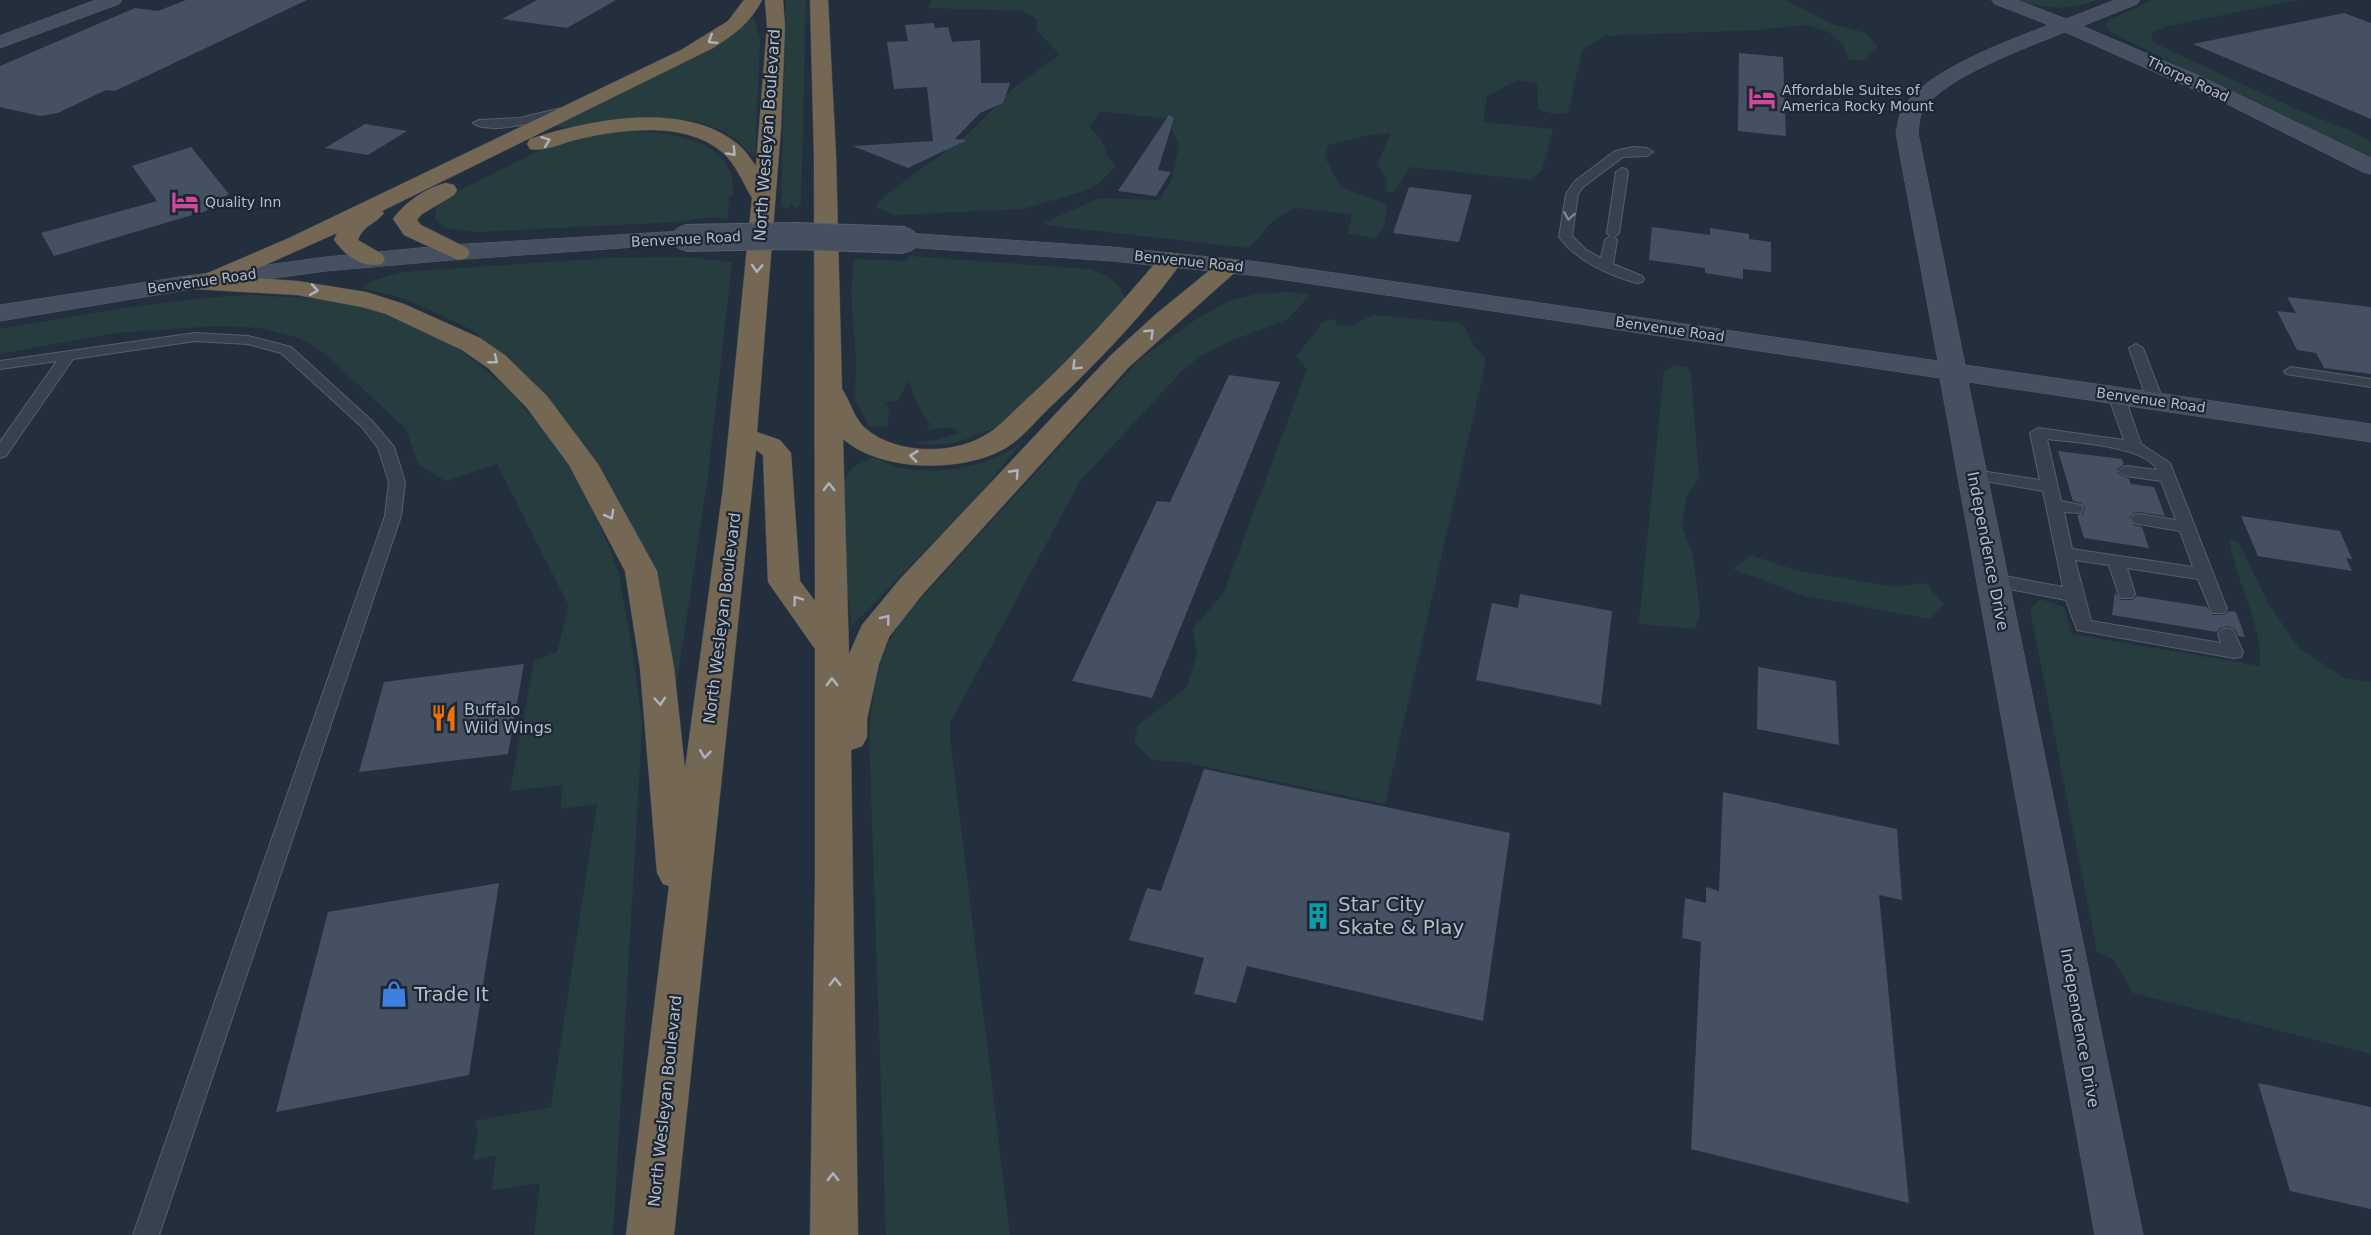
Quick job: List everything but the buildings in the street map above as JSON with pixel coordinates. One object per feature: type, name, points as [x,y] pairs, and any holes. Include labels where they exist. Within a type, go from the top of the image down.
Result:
[{"type":"highway","points":[[203,280],[297,243],[667,64],[715,38],[739,20],[753,0]]},
{"type":"highway","name":"North Wesleyan Boulevard","points":[[650,1235],[682,936],[743,437],[775,37],[774,0]]},
{"type":"highway","points":[[819,0],[825,156],[835,878],[834,1235]]},
{"type":"highway","points":[[821,75],[837,0]]},
{"type":"highway","points":[[458,253],[412,230],[405,219],[414,209],[434,196],[505,159],[555,137],[598,128],[656,125],[685,129],[712,137],[729,147],[763,197]]},
{"type":"highway","points":[[373,259],[352,248],[346,240],[349,230],[362,218],[424,186],[460,164]]},
{"type":"highway","points":[[827,357],[836,410],[850,433],[883,451],[918,458],[962,454],[990,445],[1043,399],[1119,323],[1171,260]]},
{"type":"highway","points":[[835,878],[850,811],[849,719],[862,664],[874,633],[911,587],[1120,361],[1165,319],[1230,266]]},
{"type":"highway","points":[[203,280],[297,288],[337,294],[395,309],[471,344],[497,362],[537,402],[583,464],[641,571],[657,668],[682,936]]},
{"type":"highway","points":[[743,437],[762,441],[777,453],[784,582],[832,648]]},
{"type":"street","points":[[0,29],[79,0]]},
{"type":"street","points":[[0,42],[112,0]]},
{"type":"street","name":"Thorpe Road","points":[[2001,0],[2068,26],[2258,112],[2371,167]]},
{"type":"street","name":"Independence Drive","points":[[2119,1235],[1907,133],[1911,111],[1924,95],[1947,78],[1990,57],[2131,0]]},
{"type":"street","name":"Benvenue Road","points":[[0,314],[203,280],[373,259],[741,236],[905,240],[1230,266],[1953,370],[2371,433]]},
{"type":"lane","points":[[1637,279],[1606,266],[1573,247],[1565,237],[1572,195],[1579,184],[1626,152],[1647,152]]},
{"type":"lane","points":[[1606,266],[1622,172]]},
{"type":"lane","points":[[0,365],[195,337],[248,340],[286,350],[368,424],[386,447],[397,482],[393,516],[146,1235]]},
{"type":"lane","points":[[2136,348],[2155,400]]},
{"type":"lane","points":[[0,453],[69,354]]},
{"type":"lane","points":[[2291,371],[2371,383]]},
{"type":"lane","points":[[2116,395],[2134,446]]},
{"type":"lane","points":[[2218,609],[2162,463],[2134,446],[2038,433],[2052,459],[2051,487],[2074,595],[2083,626],[2137,627],[2234,652],[2227,634]]},
{"type":"lane","points":[[2126,471],[2169,477]]},
{"type":"lane","points":[[1974,475],[2051,487]]},
{"type":"lane","points":[[2055,506],[2075,509]]},
{"type":"lane","points":[[2139,519],[2188,527]]},
{"type":"lane","points":[[2065,553],[2205,574]]},
{"type":"lane","points":[[2116,560],[2126,594]]},
{"type":"lane","points":[[1994,580],[2074,595]]},
{"type":"green space","points":[[786,0],[806,0],[801,203],[796,210],[791,203],[788,209],[781,206]]},
{"type":"green space","points":[[932,0],[1786,0],[1832,24],[1866,33],[1878,47],[1862,61],[1848,59],[1844,46],[1829,32],[1805,25],[1758,30],[1604,36],[1582,50],[1568,113],[1553,114],[1538,109],[1537,83],[1518,80],[1487,96],[1483,122],[1553,129],[1542,170],[1531,180],[1411,167],[1393,192],[1385,191],[1387,179],[1377,164],[1391,133],[1370,135],[1328,145],[1325,158],[1341,187],[1387,205],[1384,227],[1375,238],[1348,234],[1352,214],[1294,208],[1275,219],[1249,248],[1052,226],[1043,223],[1100,198],[1159,200],[1171,181],[1179,146],[1167,119],[1101,111],[1089,127],[1102,140],[1107,156],[1116,166],[1099,183],[1085,191],[1022,209],[895,215],[875,207],[887,194],[966,136],[1017,85],[1060,55],[1037,31],[1037,19],[1023,11],[928,8]]},
{"type":"green space","points":[[2017,0],[2097,0],[2077,6],[2057,8]]},
{"type":"green space","points":[[2153,0],[2298,0],[2168,26],[2153,32],[2151,38],[2156,44],[2309,115],[2350,130],[2371,142],[2371,163],[2115,34],[2106,27],[2108,21]]},
{"type":"green space","points":[[754,16],[760,40],[755,158],[726,133],[695,121],[643,118],[568,127],[552,125],[717,42]]},
{"type":"green space","points":[[620,131],[676,136],[711,149],[723,160],[731,175],[733,195],[726,200],[729,202],[728,219],[710,217],[677,222],[477,232],[445,228],[435,219],[436,208],[443,199],[553,144],[587,135]]},
{"type":"green space","points":[[909,256],[1089,269],[1113,280],[1121,289],[1125,302],[1001,426],[955,443],[938,445],[912,443],[936,440],[960,433],[953,427],[926,430],[930,424],[916,402],[909,381],[897,401],[884,402],[889,406],[888,426],[870,427],[855,400],[856,360],[851,292],[854,259],[907,261]]},
{"type":"green space","points":[[686,257],[732,262],[708,476],[673,708],[616,503],[545,393],[472,330],[406,299],[363,288],[371,281],[402,272],[609,258]]},
{"type":"green space","points":[[1289,292],[1310,295],[1288,319],[1228,342],[1200,356],[1182,371],[1080,481],[950,723],[1010,1235],[886,1235],[869,733],[875,684],[886,647],[903,618],[1140,359],[1198,318],[1229,301],[1256,294]]},
{"type":"green space","points":[[249,295],[293,297],[367,306],[422,328],[456,348],[488,372],[542,429],[586,496],[603,532],[620,582],[642,726],[613,1235],[534,1235],[540,1183],[492,1190],[496,1156],[473,1160],[478,1131],[475,1121],[551,1107],[597,804],[561,809],[562,785],[510,791],[534,661],[557,652],[569,606],[497,464],[446,481],[418,464],[406,429],[325,354],[299,338],[261,328],[217,326],[115,333],[0,354],[0,329],[155,304]]},
{"type":"green space","points":[[1374,315],[1460,323],[1486,361],[1385,804],[1182,762],[1152,760],[1134,742],[1138,725],[1187,687],[1197,654],[1193,629],[1224,592],[1307,369],[1296,357],[1323,322],[1335,319],[1337,325],[1350,326]]},
{"type":"green space","points":[[1674,365],[1687,367],[1691,374],[1699,479],[1687,494],[1682,526],[1693,556],[1700,613],[1695,629],[1639,624],[1664,371]]},
{"type":"green space","points":[[1023,441],[972,503],[852,626],[841,529],[842,492],[847,474],[857,465],[874,457],[897,467],[915,470],[965,467],[996,457]]},
{"type":"green space","points":[[2229,540],[2238,541],[2268,603],[2299,648],[2345,678],[2371,682],[2371,1054],[2133,993],[2114,960],[2097,952],[2030,609],[2040,599],[2064,607],[2072,634],[2260,666],[2257,634]]},
{"type":"green space","points":[[1751,555],[1795,570],[1896,587],[1926,583],[1944,605],[1930,619],[1805,596],[1733,569]]},
{"type":"place","name":"Affordable Suites of America Rocky Mount","points":[[1762,98]]},
{"type":"place","name":"Quality Inn","points":[[185,202]]},
{"type":"place","name":"Buffalo Wild Wings","points":[[444,718]]},
{"type":"place","name":"Star City Skate & Play","points":[[1318,916]]},
{"type":"place","name":"Trade It","points":[[394,994]]}]
